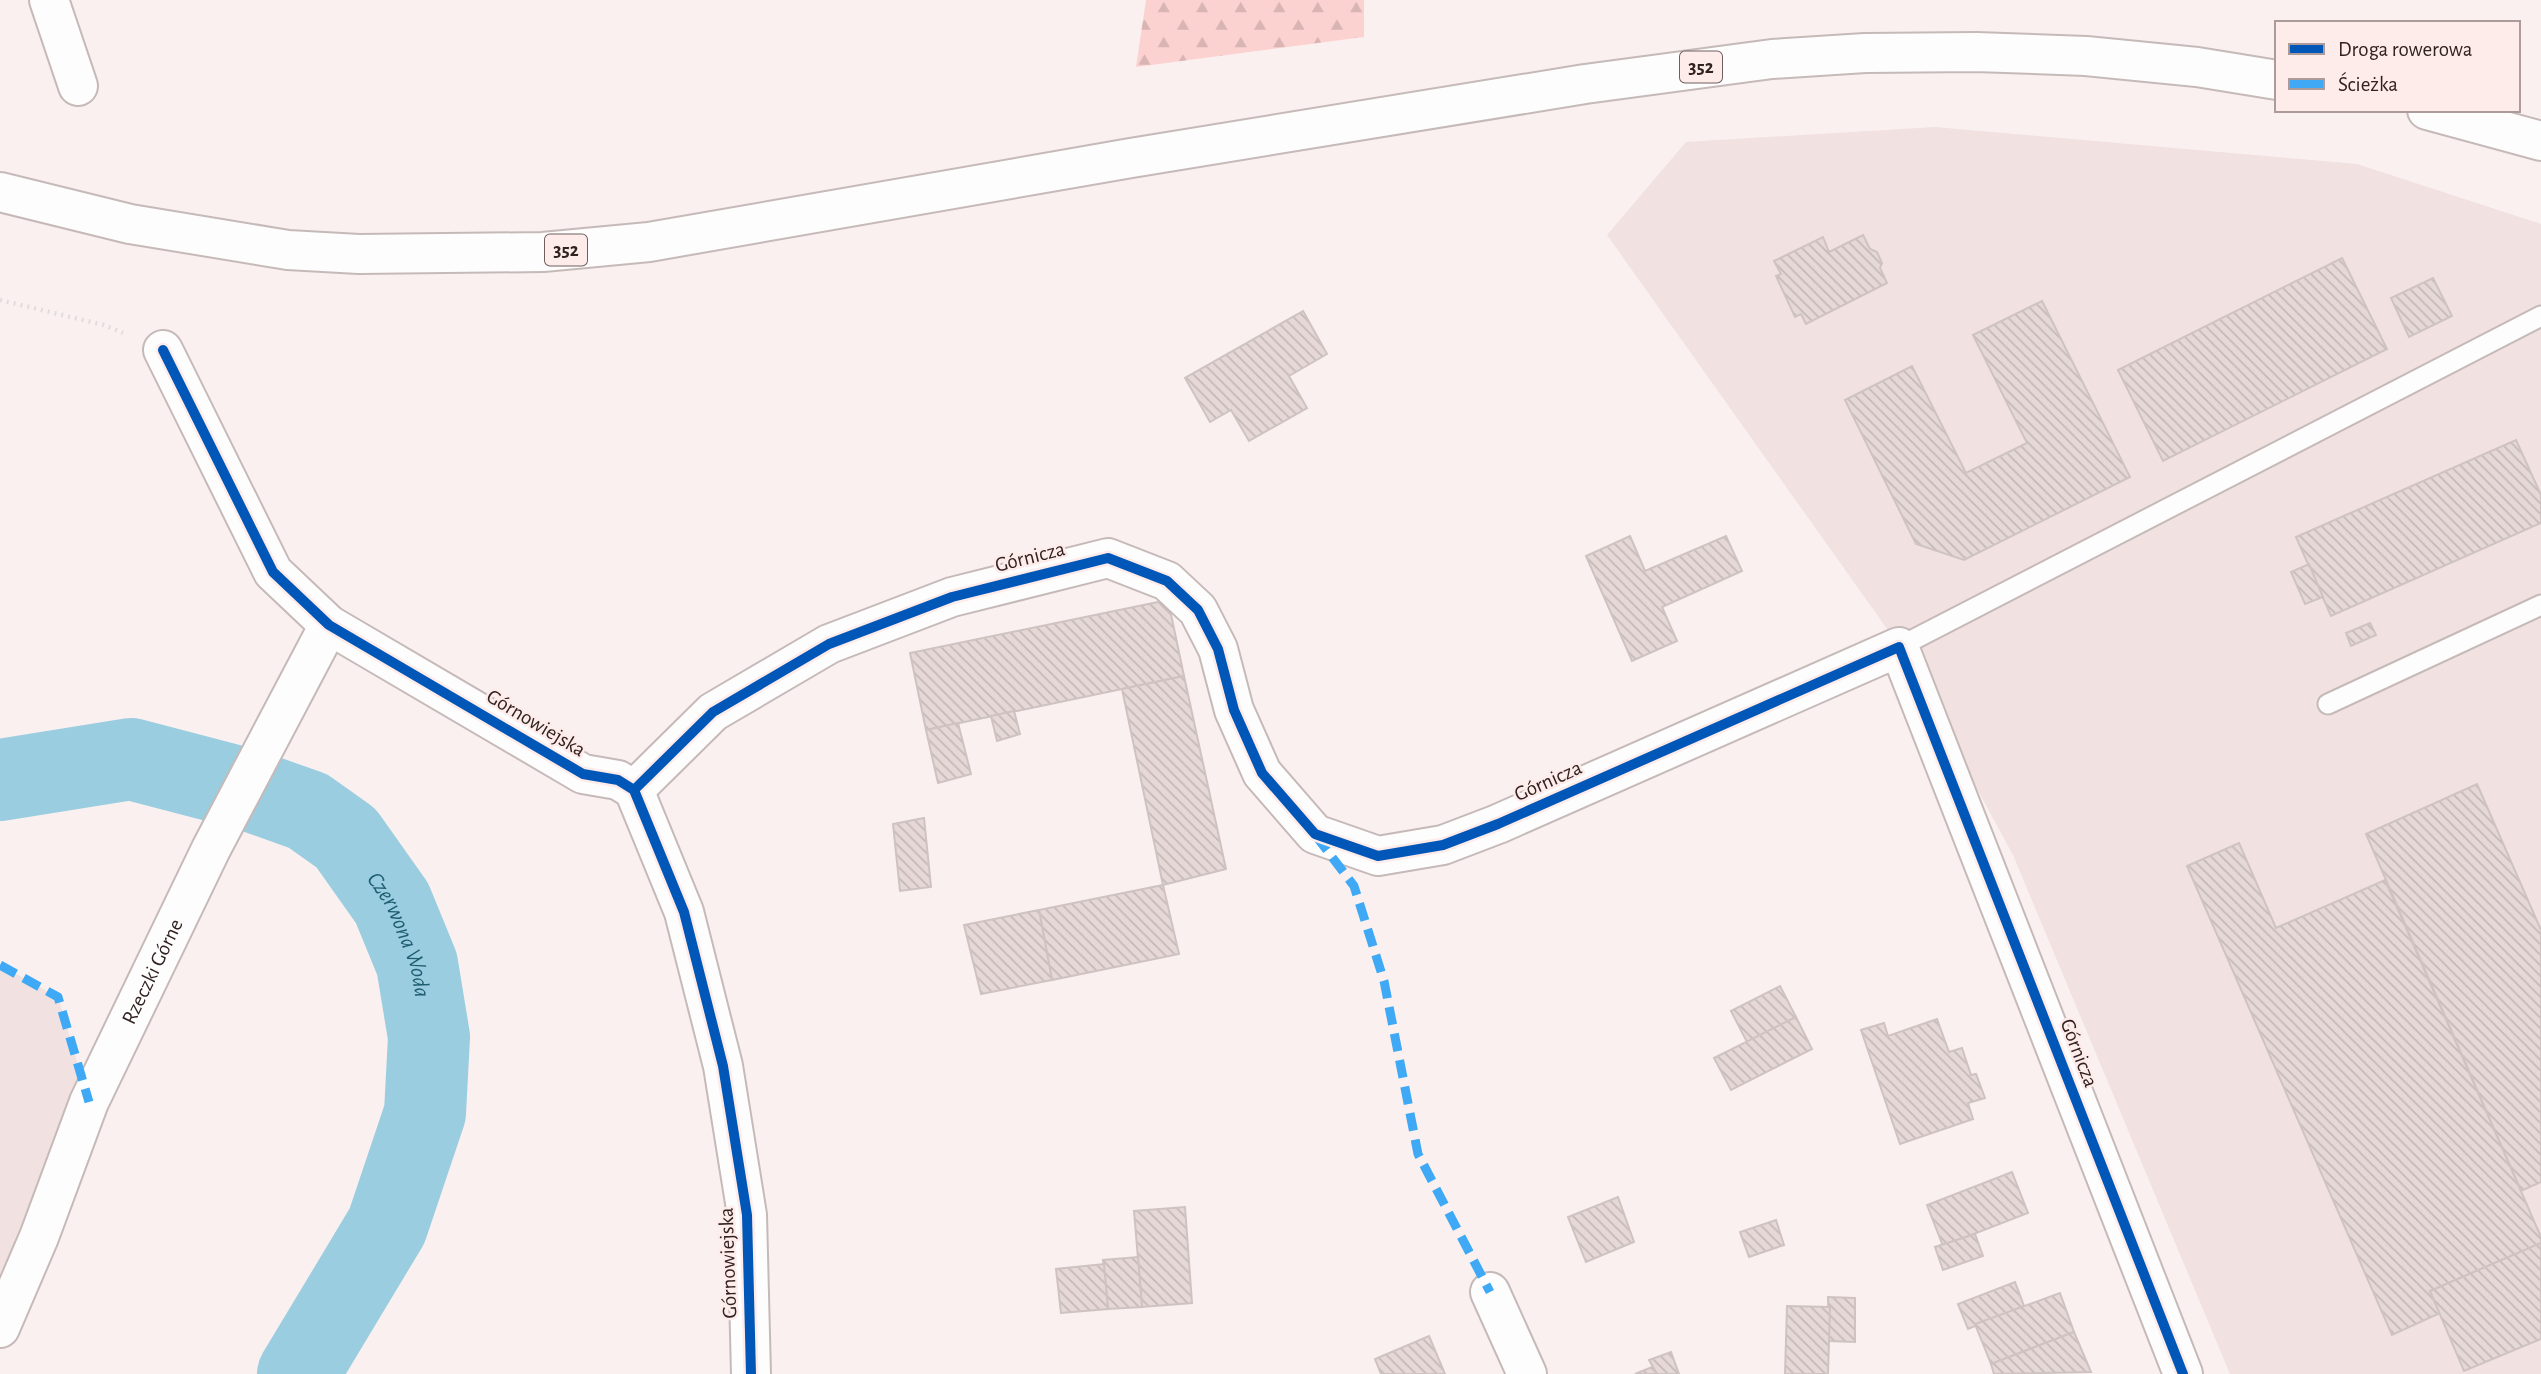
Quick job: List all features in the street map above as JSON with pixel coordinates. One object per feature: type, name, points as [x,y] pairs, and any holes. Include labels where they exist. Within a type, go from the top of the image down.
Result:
[{"type":"street","points":[[49,0],[78,86]]},
{"type":"street","name":"352","points":[[0,192],[130,224],[288,250],[359,254],[542,252],[649,242],[1530,93],[1678,69],[1772,59],[1865,53],[1990,52],[2197,67],[2275,80]]},
{"type":"street","points":[[2434,112],[2541,141]]},
{"type":"street","name":"Górnowiejska","points":[[163,350],[273,572],[329,625],[583,774],[618,779],[634,790],[684,912],[723,1066],[747,1215],[751,1374]]},
{"type":"street","name":"Górnicza","points":[[634,790],[713,712],[829,643],[952,597],[1108,558],[1167,581],[1198,610],[1218,649],[1234,710],[1262,773],[1315,835],[1378,856],[1443,845],[1498,824],[1899,647],[2183,1374]]},
{"type":"street","name":"Rzeczki Górne","points":[[0,1328],[39,1237],[89,1102],[265,741],[329,625]]},
{"type":"street","points":[[1490,1292],[1527,1374]]},
{"type":"lane","points":[[1899,647],[2541,316]]},
{"type":"lane","points":[[2328,704],[2541,605]]},
{"type":"path","points":[[0,300],[104,325],[163,350]]},
{"type":"shaded area","points":[[1935,127],[2357,164],[2541,224],[2541,1374],[2230,1374],[2013,855],[1900,647],[1607,235],[1686,142]]},
{"type":"shaded area","points":[[0,965],[58,997],[89,1102],[0,1316]]},
{"type":"green space","points":[[1146,0],[1364,0],[1364,37],[1136,67]]},
{"type":"building","points":[[1863,235],[1870,249],[1877,252],[1887,283],[1806,324],[1801,314],[1795,317],[1776,276],[1781,274],[1774,261],[1823,237],[1829,252]]},
{"type":"building","points":[[2342,258],[2387,349],[2163,461],[2118,370]]},
{"type":"building","points":[[2433,278],[2452,316],[2409,337],[2391,298]]},
{"type":"building","points":[[2042,301],[2130,477],[1964,560],[1916,544],[1845,400],[1912,366],[1966,473],[2027,443],[1973,335]]},
{"type":"building","points":[[1303,311],[1327,354],[1289,376],[1307,408],[1249,441],[1231,410],[1210,422],[1185,378]]},
{"type":"building","points":[[2516,440],[2541,495],[2541,523],[2331,616],[2296,537]]},
{"type":"building","points":[[1630,536],[1645,571],[1726,536],[1742,571],[1662,607],[1677,641],[1632,661],[1586,556]]},
{"type":"building","points":[[2309,564],[2323,597],[2305,604],[2291,572]]},
{"type":"building","points":[[1168,600],[1184,676],[926,730],[910,653]]},
{"type":"building","points":[[2370,623],[2376,635],[2351,646],[2346,633]]},
{"type":"building","points":[[1184,676],[1226,869],[1163,885],[1122,689]]},
{"type":"building","points":[[1014,711],[1020,734],[997,741],[991,716]]},
{"type":"building","points":[[958,723],[971,774],[938,783],[926,730]]},
{"type":"building","points":[[2477,784],[2541,930],[2541,1182],[2521,1191],[2366,834]]},
{"type":"building","points":[[924,818],[931,887],[900,891],[893,824]]},
{"type":"building","points":[[2239,843],[2276,928],[2385,880],[2541,1237],[2541,1243],[2430,1291],[2440,1313],[2392,1335],[2187,866]]},
{"type":"building","points":[[1163,885],[1179,954],[1052,980],[1039,910]]},
{"type":"building","points":[[1039,910],[1052,980],[981,994],[964,925]]},
{"type":"building","points":[[1780,986],[1796,1017],[1747,1042],[1731,1011]]},
{"type":"building","points":[[1796,1017],[1812,1049],[1731,1090],[1714,1058]]},
{"type":"building","points":[[1937,1019],[1949,1052],[1962,1048],[1971,1075],[1976,1074],[1985,1098],[1968,1103],[1973,1119],[1900,1144],[1861,1030],[1884,1023],[1888,1036]]},
{"type":"building","points":[[2012,1172],[2028,1213],[1943,1246],[1927,1205]]},
{"type":"building","points":[[1618,1197],[1634,1242],[1586,1262],[1568,1217]]},
{"type":"building","points":[[1185,1207],[1192,1303],[1142,1307],[1134,1211]]},
{"type":"building","points":[[1776,1220],[1784,1245],[1749,1257],[1740,1232]]},
{"type":"building","points":[[1975,1234],[1983,1256],[1943,1270],[1935,1247]]},
{"type":"building","points":[[2541,1243],[2541,1339],[2464,1371],[2430,1291]]},
{"type":"building","points":[[1138,1257],[1142,1307],[1108,1309],[1103,1260]]},
{"type":"building","points":[[1104,1264],[1108,1309],[1061,1313],[1056,1269]]},
{"type":"building","points":[[2015,1282],[2024,1306],[1968,1329],[1958,1304]]},
{"type":"building","points":[[2060,1293],[2074,1332],[1991,1364],[1975,1324]]},
{"type":"building","points":[[1828,1297],[1855,1298],[1855,1342],[1829,1341]]},
{"type":"building","points":[[1787,1306],[1830,1307],[1828,1374],[1785,1374]]},
{"type":"building","points":[[2074,1332],[2091,1372],[1994,1374],[1991,1364]]},
{"type":"building","points":[[1429,1336],[1445,1374],[1381,1374],[1375,1359]]},
{"type":"building","points":[[1671,1352],[1679,1374],[1657,1374],[1649,1360]]},
{"type":"building","points":[[1652,1367],[1657,1374],[1635,1374]]},
{"type":"waterway","name":"Czerwona Woda","points":[[0,780],[131,759],[246,789],[308,811],[346,838],[392,903],[417,964],[429,1037],[425,1113],[387,1226],[298,1374]]},
{"type":"marked path","points":[[1316,836],[1354,886],[1384,981],[1418,1154],[1490,1292]]},
{"type":"marked path","points":[[0,965],[58,997],[89,1102]]},
{"type":"cycle path","points":[[163,350],[273,572],[329,625],[583,774],[618,780],[634,790],[684,912],[723,1066],[747,1215],[751,1374]]},
{"type":"cycle path","points":[[634,790],[713,712],[829,644],[952,597],[1108,558],[1167,581],[1198,610],[1218,649],[1234,710],[1262,773],[1315,834],[1378,856],[1443,845],[1498,824],[1899,647],[2183,1374]]}]
